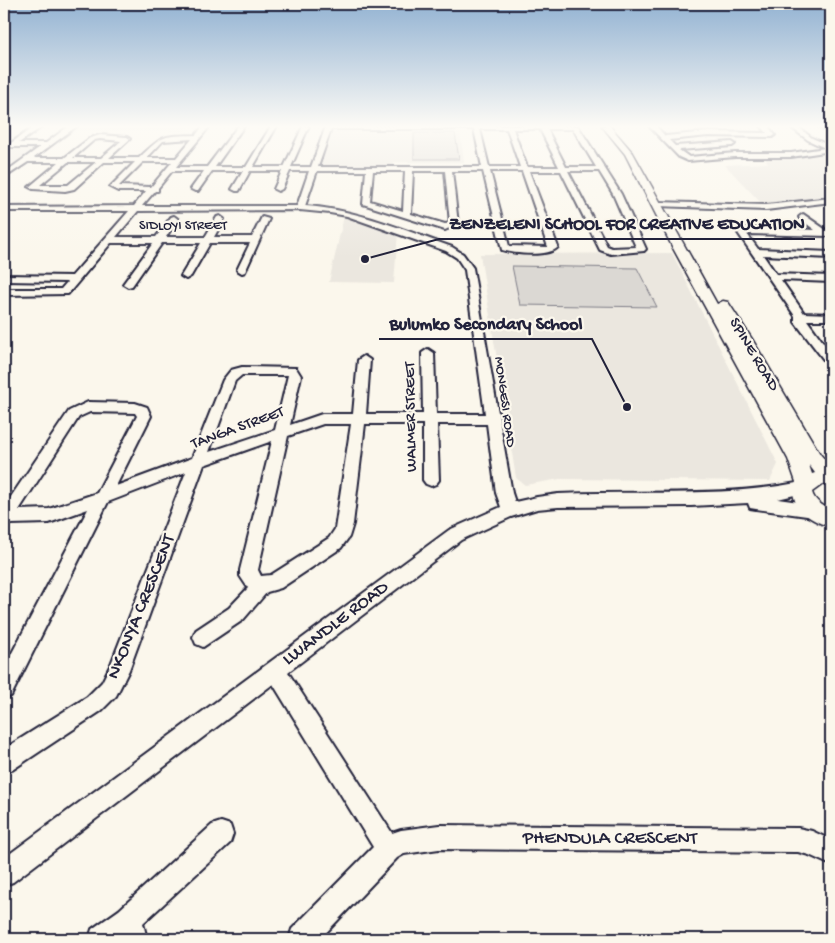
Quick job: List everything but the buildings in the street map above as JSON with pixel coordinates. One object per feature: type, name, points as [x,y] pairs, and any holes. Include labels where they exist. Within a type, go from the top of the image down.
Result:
[{"type":"main road","name":"SPINE ROAD","points":[[638,170],[694,276],[797,459],[804,486],[804,499],[825,518]]},
{"type":"main road","name":"SPINE ROAD","points":[[672,232],[726,308],[814,459],[831,480]]},
{"type":"main road","points":[[804,486],[814,481],[831,484]]},
{"type":"street","points":[[53,170],[32,187],[37,189],[69,188],[91,170]]},
{"type":"street","points":[[130,170],[114,187],[118,189],[155,189]]},
{"type":"street","points":[[4,292],[64,292],[171,170]]},
{"type":"street","points":[[195,189],[208,170]]},
{"type":"street","points":[[236,189],[247,170]]},
{"type":"street","points":[[278,189],[287,170]]},
{"type":"street","points":[[300,208],[313,170]]},
{"type":"street","points":[[370,170],[366,202],[442,227],[451,227],[454,224],[448,170]]},
{"type":"street","points":[[406,216],[410,170]]},
{"type":"street","points":[[486,170],[505,248],[511,250],[550,250],[553,247],[524,170]]},
{"type":"street","points":[[563,170],[602,248],[611,251],[639,250],[641,249],[621,202],[603,170]]},
{"type":"street","points":[[657,204],[772,208],[796,207],[831,200]]},
{"type":"street","name":"MONGESI ROAD","points":[[4,209],[300,208],[330,210],[350,214],[443,246],[454,252],[465,262],[470,270],[504,493],[510,510]]},
{"type":"street","points":[[186,276],[220,218]]},
{"type":"street","points":[[803,218],[814,226],[829,232]]},
{"type":"street","points":[[128,284],[174,219]]},
{"type":"street","points":[[242,270],[265,219]]},
{"type":"street","points":[[829,232],[744,231],[742,234],[801,316],[801,322],[830,357]]},
{"type":"street","name":"SIDLOYI STREET","points":[[110,240],[256,240]]},
{"type":"street","points":[[756,252],[831,255]]},
{"type":"street","points":[[773,276],[827,279],[831,289]]},
{"type":"street","points":[[4,278],[76,279]]},
{"type":"street","points":[[801,316],[831,317]]},
{"type":"street","name":"WALMER STREET","points":[[428,353],[431,480]]},
{"type":"street","points":[[203,637],[236,614],[262,585],[275,582],[335,543],[343,532],[359,419],[364,360]]},
{"type":"street","name":"NKONYA CRESCENT","points":[[4,762],[94,704],[109,689],[119,670],[229,380],[235,373],[242,371],[292,372],[295,379],[282,432]]},
{"type":"street","points":[[4,518],[74,414],[88,407],[135,408],[142,410],[144,416],[4,689]]},
{"type":"street","name":"TANGA STREET","points":[[4,518],[49,516],[157,478],[198,461],[325,418],[492,420]]},
{"type":"street","points":[[262,585],[252,580],[249,570],[282,432]]},
{"type":"street","name":"LWANDLE ROAD","points":[[4,873],[455,535],[510,510],[561,500],[714,498],[773,495],[804,486]]},
{"type":"street","name":"LWANDLE ROAD","points":[[714,498],[825,518]]},
{"type":"street","points":[[275,669],[388,849]]},
{"type":"street","points":[[102,939],[131,929],[221,834]]},
{"type":"street","name":"PHENDULA CRESCENT","points":[[302,939],[388,849],[401,842],[438,837],[798,840],[812,843],[831,853]]},
{"type":"shaded area","points":[[730,170],[831,170],[831,196],[763,205]]},
{"type":"shaded area","points":[[344,216],[398,232],[394,283],[329,282]]},
{"type":"shaded area","points":[[672,253],[778,464],[770,481],[560,479],[525,485],[516,478],[480,254]]},
{"type":"shaded area","points":[[512,266],[637,268],[657,307],[520,305]]},
{"type":"place","name":"ZENZELENI SCHOOL FOR CREATIVE EDUCATION","points":[[365,259]]},
{"type":"place","name":"Bulumko Secondary School","points":[[627,407]]}]
